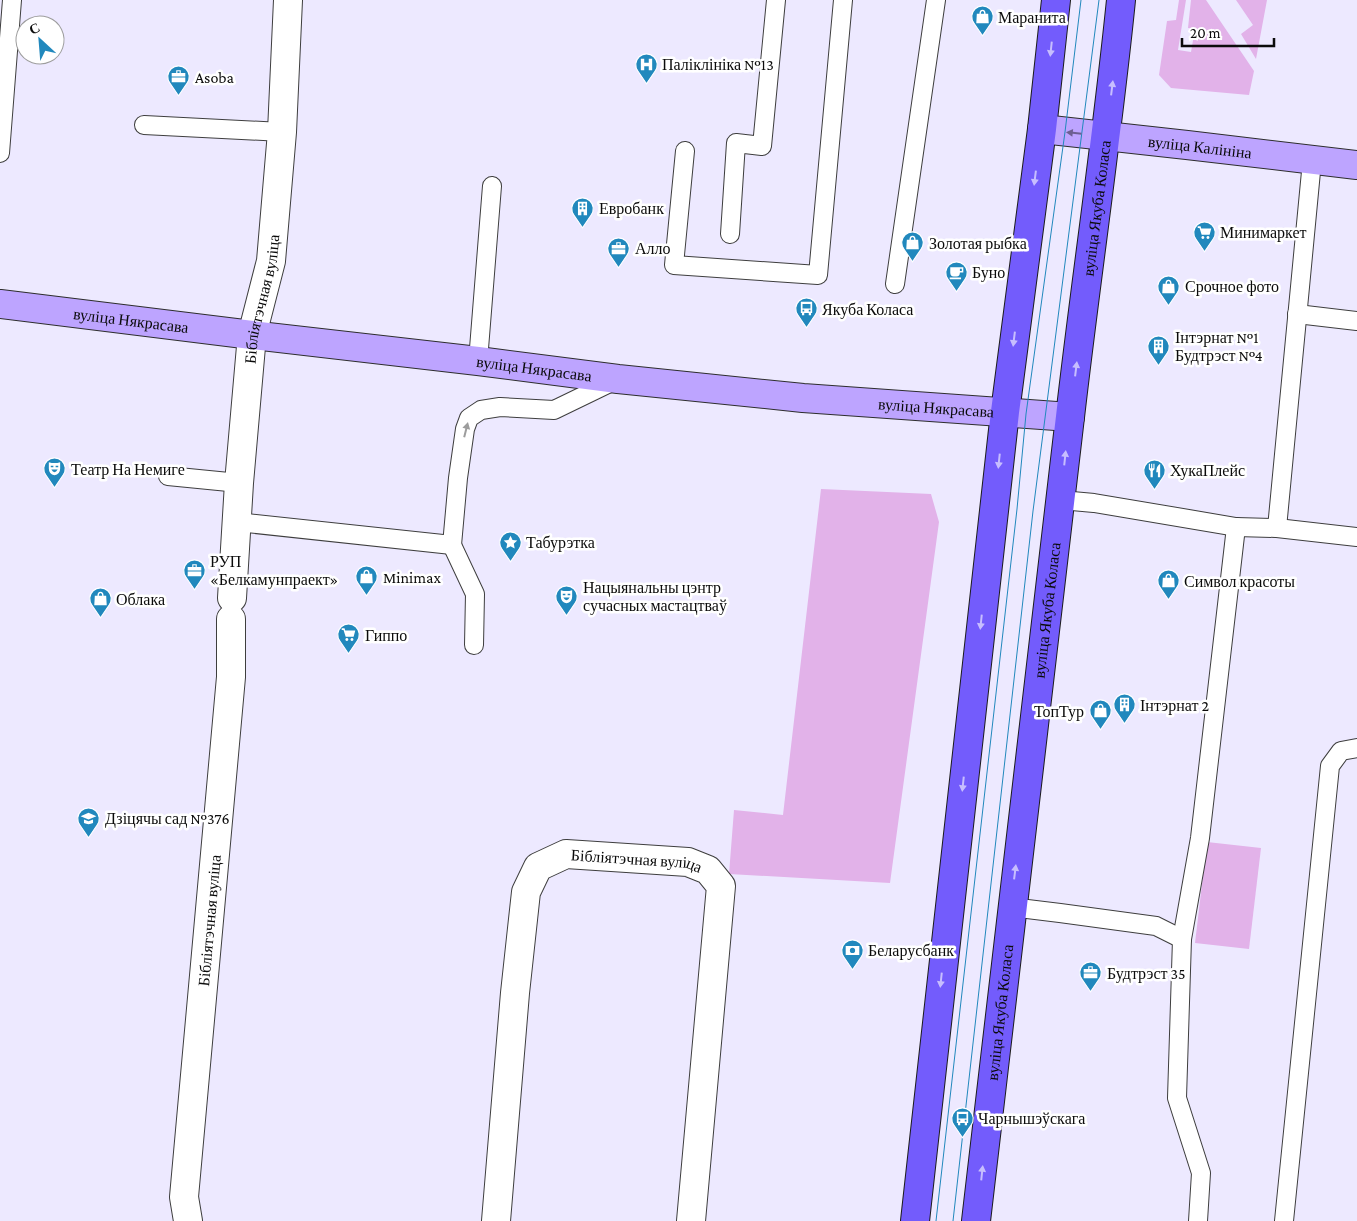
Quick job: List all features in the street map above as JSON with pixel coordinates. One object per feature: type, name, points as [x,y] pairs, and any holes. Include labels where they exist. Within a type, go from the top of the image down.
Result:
[{"type":"main road","points":[[915,1221],[1005,412],[1042,129],[1056,0]]},
{"type":"main road","name":"вуліца Якуба Коласа","points":[[976,1221],[1011,908],[1121,0]]},
{"type":"main road","name":"вуліца Калініна","points":[[1042,129],[1357,165]]},
{"type":"main road","name":"вуліца Някрасава","points":[[0,304],[618,379],[804,398],[1070,417]]},
{"type":"street","name":"Бібліятэчная вуліца","points":[[188,1221],[184,1197],[231,677],[231,608],[252,335],[271,262],[282,132],[288,0]]},
{"type":"street","name":"Бібліятэчная вуліца","points":[[496,1221],[515,992],[526,892],[538,867],[566,854],[688,862],[708,870],[721,886],[691,1221]]},
{"type":"lane","points":[[0,153],[12,0]]},
{"type":"lane","points":[[730,234],[736,143],[762,146],[776,0]]},
{"type":"lane","points":[[684,151],[674,266],[818,275],[843,0]]},
{"type":"lane","points":[[895,284],[936,0]]},
{"type":"lane","points":[[144,124],[282,132]]},
{"type":"lane","points":[[1277,528],[1312,161]]},
{"type":"lane","points":[[478,361],[492,186]]},
{"type":"lane","points":[[1297,314],[1357,321]]},
{"type":"lane","points":[[474,645],[476,594],[452,545],[458,478],[465,429],[469,418],[481,410],[500,407],[554,410],[618,379]]},
{"type":"lane","points":[[168,476],[240,483]]},
{"type":"lane","points":[[1061,500],[1094,503],[1236,527],[1277,528],[1357,537]]},
{"type":"lane","points":[[237,522],[452,545]]},
{"type":"lane","points":[[1198,1221],[1201,1173],[1177,1098],[1182,939],[1200,838],[1236,527]]},
{"type":"lane","points":[[1284,1221],[1330,766],[1341,751],[1357,748]]},
{"type":"lane","points":[[1011,908],[1156,926],[1182,939]]},
{"type":"shaded area","points":[[1179,0],[1186,0],[1178,50],[1191,52],[1195,29],[1188,28],[1191,0],[1206,0],[1254,71],[1249,95],[1171,88],[1159,75],[1167,21],[1176,20]]},
{"type":"shaded area","points":[[1236,0],[1267,0],[1256,59],[1241,34],[1253,25]]},
{"type":"shaded area","points":[[821,489],[931,494],[939,522],[890,883],[729,874],[734,810],[783,815]]},
{"type":"shaded area","points":[[1207,842],[1261,848],[1249,949],[1195,943]]},
{"type":"tram line","points":[[936,1221],[1017,509],[1026,414],[1065,132],[1081,0]]},
{"type":"tram line","points":[[953,1221],[1033,511],[1099,0]]},
{"type":"place","name":"Маранита","points":[[982,36]]},
{"type":"place","name":"Паліклініка №13","points":[[646,83]]},
{"type":"place","name":"Asoba","points":[[179,96]]},
{"type":"place","name":"Евробанк","points":[[583,227]]},
{"type":"place","name":"Минимаркет","points":[[1204,251]]},
{"type":"place","name":"Золотая рыбка","points":[[913,262]]},
{"type":"place","name":"Алло","points":[[619,267]]},
{"type":"place","name":"Буно","points":[[956,291]]},
{"type":"place","name":"Срочное фото","points":[[1169,305]]},
{"type":"place","name":"Якуба Коласа","points":[[806,328]]},
{"type":"place","name":"Інтэрнат №1 Будтрэст №4","points":[[1159,365]]},
{"type":"place","name":"Театр На Немиге","points":[[55,488]]},
{"type":"place","name":"ХукаПлейс","points":[[1154,489]]},
{"type":"place","name":"Табурэтка","points":[[510,561]]},
{"type":"place","name":"РУП «Белкамунпраект»","points":[[194,589]]},
{"type":"place","name":"Minimax","points":[[367,596]]},
{"type":"place","name":"Символ красоты","points":[[1168,600]]},
{"type":"place","name":"Нацыянальны цэнтр сучасных мастацтваў","points":[[567,615]]},
{"type":"place","name":"Облака","points":[[100,618]]},
{"type":"place","name":"Гиппо","points":[[349,654]]},
{"type":"place","name":"Інтэрнат 2","points":[[1124,724]]},
{"type":"place","name":"ТопТур","points":[[1100,730]]},
{"type":"place","name":"Дзіцячы сад №376","points":[[89,837]]},
{"type":"place","name":"Беларусбанк","points":[[852,969]]},
{"type":"place","name":"Будтрэст 35","points":[[1091,992]]},
{"type":"place","name":"Чарнышэўскага","points":[[962,1137]]}]
